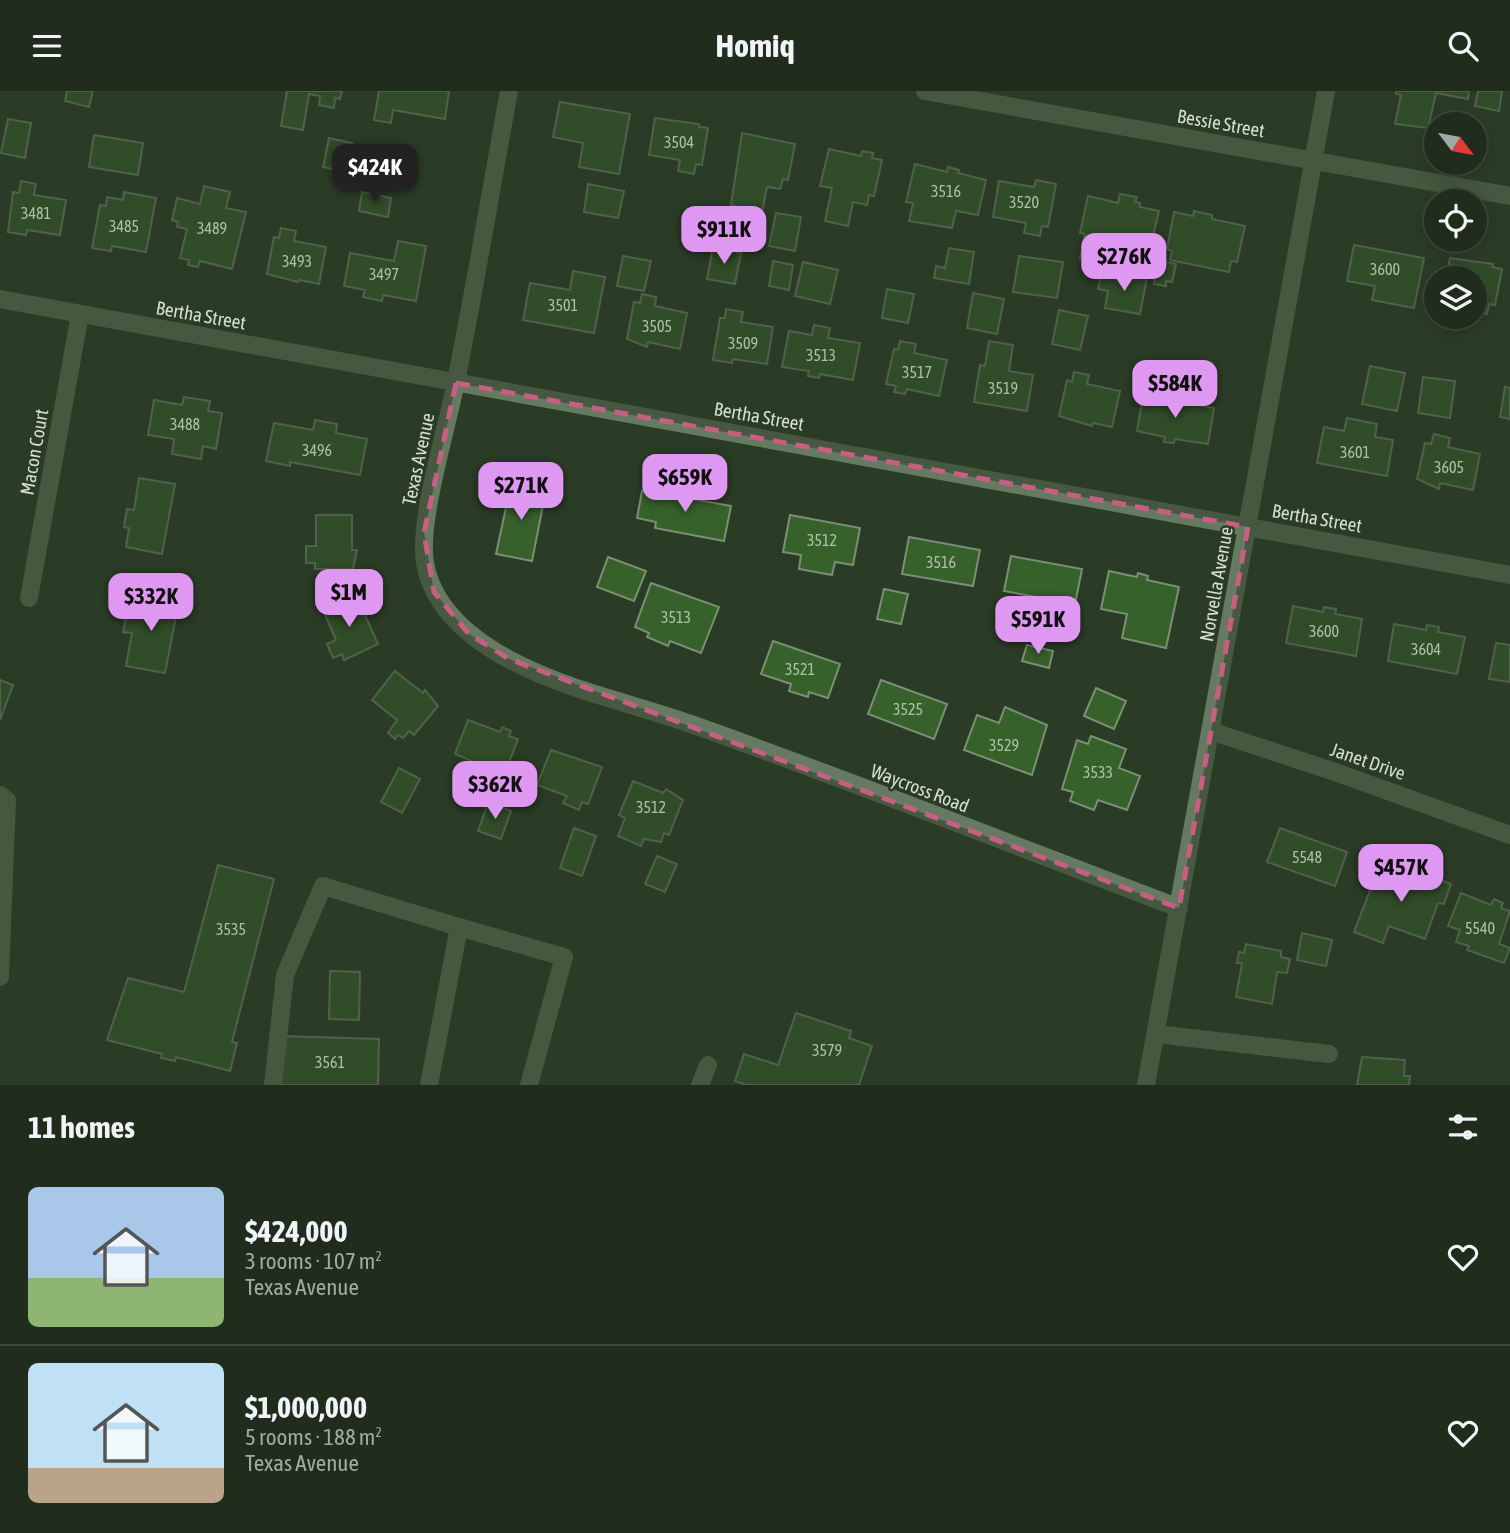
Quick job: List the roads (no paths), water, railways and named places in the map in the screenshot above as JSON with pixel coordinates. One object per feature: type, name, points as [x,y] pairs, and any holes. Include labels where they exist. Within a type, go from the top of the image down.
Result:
[{"type":"street","name":"Texas Avenue","points":[[509,91],[456,383],[424,533],[425,564],[435,592],[451,617],[469,634],[509,659],[543,675],[646,709]]},
{"type":"street","name":"Bessie Street","points":[[925,91],[1510,196]]},
{"type":"street","name":"Norvella Avenue","points":[[1146,1085],[1326,91]]},
{"type":"street","name":"Bertha Street","points":[[0,299],[1510,575]]},
{"type":"street","name":"Macon Court","points":[[29,598],[80,314]]},
{"type":"street","name":"Waycross Road","points":[[646,709],[1179,908]]},
{"type":"street","name":"Janet Drive","points":[[1211,731],[1510,835]]},
{"type":"street","points":[[0,795],[7,800],[0,977]]},
{"type":"street","points":[[273,1085],[285,975],[323,886],[564,957],[529,1085]]},
{"type":"street","points":[[429,1085],[459,926]]},
{"type":"street","points":[[1156,1034],[1329,1054]]},
{"type":"street","points":[[700,1085],[708,1065]]}]
